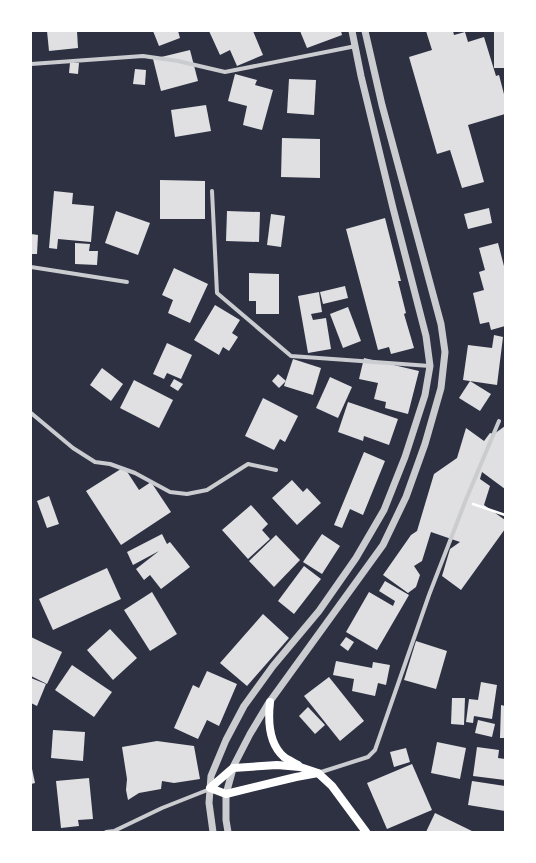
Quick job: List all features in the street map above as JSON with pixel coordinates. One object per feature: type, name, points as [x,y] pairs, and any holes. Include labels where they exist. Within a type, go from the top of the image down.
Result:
[{"type":"main road","points":[[270,702],[268,717],[277,748],[284,756],[300,767]]},
{"type":"main road","points":[[318,773],[226,794],[210,788],[233,768],[277,765],[300,767],[318,773],[332,786],[366,832]]},
{"type":"street","points":[[213,832],[210,803],[211,776],[226,740],[244,706],[272,666],[319,611],[356,558],[384,510],[425,395],[430,366],[426,336],[391,201],[361,76],[352,31]]},
{"type":"street","points":[[228,832],[226,820],[226,794],[233,768],[250,734],[270,702],[384,545],[406,497],[426,444],[441,388],[445,352],[441,324],[382,105],[365,31]]},
{"type":"street","points":[[31,64],[143,56],[224,72],[356,46]]},
{"type":"street","points":[[212,191],[217,293],[291,356],[430,366]]},
{"type":"street","points":[[31,267],[127,282]]},
{"type":"street","points":[[31,412],[73,448],[95,462],[110,464],[135,473],[170,492],[187,494],[207,490],[248,464],[276,470]]},
{"type":"street","points":[[318,773],[368,757],[375,750],[429,595],[465,502],[499,421]]},
{"type":"street","points":[[106,832],[114,831],[162,808],[210,788]]},
{"type":"path","points":[[465,502],[505,515]]},
{"type":"building","points":[[47,31],[77,31],[78,48],[49,51]]},
{"type":"building","points":[[153,31],[178,31],[180,38],[159,46]]},
{"type":"building","points":[[209,31],[253,31],[263,55],[237,66],[230,50],[220,55]]},
{"type":"building","points":[[300,31],[341,31],[342,35],[307,48]]},
{"type":"building","points":[[426,31],[453,31],[454,35],[465,32],[468,42],[484,37],[496,76],[499,75],[505,98],[505,114],[468,125],[484,182],[462,188],[450,150],[437,154],[409,57],[432,50]]},
{"type":"building","points":[[494,31],[505,31],[505,68],[494,68]]},
{"type":"building","points":[[190,50],[198,81],[161,91],[153,59]]},
{"type":"building","points":[[70,63],[79,63],[78,74],[69,73]]},
{"type":"building","points":[[135,69],[146,70],[145,85],[133,84]]},
{"type":"building","points":[[235,74],[257,80],[255,85],[273,90],[262,130],[243,125],[247,106],[228,101]]},
{"type":"building","points":[[289,79],[316,80],[314,115],[287,113]]},
{"type":"building","points":[[206,105],[211,131],[175,137],[171,110]]},
{"type":"building","points":[[282,138],[320,139],[320,178],[281,177]]},
{"type":"building","points":[[160,180],[205,181],[205,219],[160,219]]},
{"type":"building","points":[[54,191],[73,193],[72,204],[94,206],[91,242],[58,239],[57,249],[49,248]]},
{"type":"building","points":[[489,208],[492,223],[468,229],[464,214]]},
{"type":"building","points":[[116,211],[150,223],[138,255],[105,243]]},
{"type":"building","points":[[227,211],[260,212],[259,242],[226,241]]},
{"type":"building","points":[[271,214],[285,216],[281,247],[267,245]]},
{"type":"building","points":[[385,218],[401,281],[398,281],[406,313],[404,314],[414,348],[391,354],[389,347],[378,350],[346,229]]},
{"type":"building","points":[[31,234],[38,235],[37,254],[31,254]]},
{"type":"building","points":[[75,243],[90,244],[89,251],[98,251],[97,265],[75,264]]},
{"type":"building","points":[[498,243],[505,270],[505,326],[491,330],[489,322],[480,324],[473,293],[484,290],[479,272],[485,270],[479,248]]},
{"type":"building","points":[[174,268],[208,284],[190,323],[168,313],[173,300],[162,295]]},
{"type":"building","points":[[249,273],[279,274],[279,314],[256,314],[256,301],[249,301]]},
{"type":"building","points":[[345,286],[348,298],[323,304],[320,292]]},
{"type":"building","points":[[319,292],[322,312],[311,314],[313,320],[326,318],[331,349],[308,353],[298,296]]},
{"type":"building","points":[[215,305],[240,320],[232,333],[238,337],[229,351],[223,347],[219,355],[194,340]]},
{"type":"building","points":[[348,307],[361,341],[343,348],[330,314]]},
{"type":"building","points":[[494,335],[503,337],[497,385],[463,380],[468,345],[492,348]]},
{"type":"building","points":[[167,343],[192,355],[181,379],[167,373],[164,379],[153,374]]},
{"type":"building","points":[[364,358],[419,371],[408,414],[385,408],[386,402],[374,399],[378,383],[359,379]]},
{"type":"building","points":[[293,359],[321,368],[313,395],[284,386]]},
{"type":"building","points":[[102,368],[123,384],[111,401],[90,385]]},
{"type":"building","points":[[278,374],[286,381],[279,388],[272,381]]},
{"type":"building","points":[[330,377],[352,387],[338,418],[316,408]]},
{"type":"building","points":[[174,379],[183,384],[178,391],[170,386]]},
{"type":"building","points":[[134,380],[173,400],[159,428],[120,408]]},
{"type":"building","points":[[470,381],[491,394],[480,411],[459,398]]},
{"type":"building","points":[[263,398],[298,416],[285,442],[280,439],[274,450],[245,436]]},
{"type":"building","points":[[348,402],[398,419],[389,445],[364,436],[363,441],[338,432]]},
{"type":"building","points":[[505,426],[505,489],[482,472],[480,479],[490,486],[484,505],[505,520],[505,529],[461,590],[442,576],[450,549],[460,542],[431,532],[422,561],[414,566],[420,575],[416,587],[408,593],[383,575],[411,535],[417,531],[434,474],[457,458],[466,428],[484,441],[490,433],[494,434]]},
{"type":"building","points":[[364,452],[385,461],[363,515],[350,509],[342,528],[334,525]]},
{"type":"building","points":[[124,467],[139,490],[151,482],[171,512],[121,545],[86,491]]},
{"type":"building","points":[[292,480],[303,492],[307,488],[321,503],[297,525],[272,498]]},
{"type":"building","points":[[49,496],[59,524],[47,528],[37,501]]},
{"type":"building","points":[[251,505],[268,524],[262,530],[270,539],[248,559],[222,530]]},
{"type":"building","points":[[162,534],[167,544],[170,542],[190,567],[161,589],[150,575],[144,580],[136,569],[159,551],[133,565],[127,552]]},
{"type":"building","points":[[322,534],[340,546],[322,574],[303,562]]},
{"type":"building","points":[[276,535],[300,560],[274,587],[249,561]]},
{"type":"building","points":[[304,566],[321,579],[294,614],[278,601]]},
{"type":"building","points":[[107,568],[121,599],[53,630],[39,599]]},
{"type":"building","points":[[385,581],[409,595],[377,650],[346,632],[369,592],[393,606],[395,601],[379,591]]},
{"type":"building","points":[[152,592],[177,634],[150,651],[124,610]]},
{"type":"building","points":[[263,614],[289,638],[247,686],[220,663]]},
{"type":"building","points":[[110,629],[137,658],[113,680],[87,650]]},
{"type":"building","points":[[31,637],[62,652],[47,684],[31,676]]},
{"type":"building","points":[[346,637],[354,642],[348,651],[340,645]]},
{"type":"building","points":[[416,641],[447,651],[436,689],[404,680]]},
{"type":"building","points":[[336,661],[372,668],[373,662],[390,665],[386,685],[378,683],[375,696],[352,691],[354,679],[333,675]]},
{"type":"building","points":[[72,665],[112,692],[94,717],[55,690]]},
{"type":"building","points":[[207,671],[237,684],[219,726],[207,720],[198,739],[174,728],[193,685],[199,688]]},
{"type":"building","points":[[329,677],[364,721],[340,741],[304,696]]},
{"type":"building","points":[[31,678],[46,684],[37,706],[31,703]]},
{"type":"building","points":[[481,682],[497,685],[492,719],[474,716],[473,723],[466,722],[469,699],[478,700]]},
{"type":"building","points":[[452,698],[465,698],[464,725],[451,724]]},
{"type":"building","points":[[501,705],[505,706],[505,738],[500,738]]},
{"type":"building","points":[[308,707],[325,725],[315,734],[299,716]]},
{"type":"building","points":[[478,720],[495,724],[492,737],[475,733]]},
{"type":"building","points":[[53,730],[85,732],[83,761],[51,758]]},
{"type":"building","points":[[157,741],[194,746],[200,779],[174,783],[162,781],[161,789],[139,793],[128,800],[126,790],[127,779],[122,747]]},
{"type":"building","points":[[437,742],[466,748],[460,779],[431,773]]},
{"type":"building","points":[[477,747],[499,750],[498,758],[505,759],[505,780],[473,776]]},
{"type":"building","points":[[406,748],[410,762],[394,767],[390,752]]},
{"type":"building","points":[[31,764],[35,783],[31,784]]},
{"type":"building","points":[[412,764],[432,810],[387,829],[367,783]]},
{"type":"building","points":[[89,778],[93,819],[78,820],[79,826],[61,828],[56,781]]},
{"type":"building","points":[[472,781],[505,786],[505,811],[468,805]]},
{"type":"building","points":[[435,813],[474,832],[426,832]]}]
